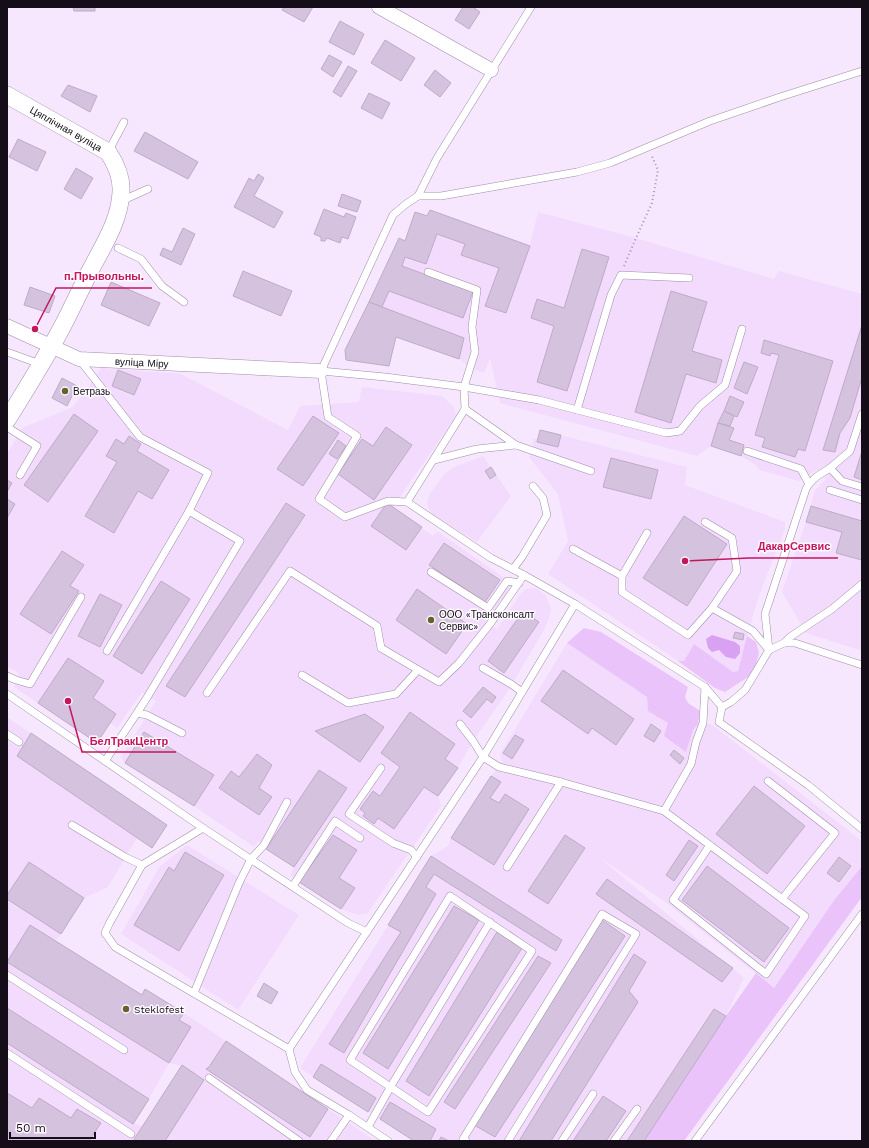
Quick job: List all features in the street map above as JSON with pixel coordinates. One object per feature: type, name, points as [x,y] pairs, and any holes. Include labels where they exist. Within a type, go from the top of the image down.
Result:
[{"type":"street","points":[[379,7],[491,70]]},
{"type":"street","name":"Цяплічная вуліца","points":[[7,95],[108,152],[115,162],[120,176],[121,191],[118,213],[104,245],[52,346]]},
{"type":"street","name":"вуліца Міру","points":[[7,326],[79,359],[321,371]]},
{"type":"street","points":[[7,420],[52,346]]},
{"type":"lane","points":[[531,7],[437,158],[418,196],[393,215],[321,371],[328,418],[358,436],[319,499],[345,517],[388,501],[406,502],[490,558],[524,575],[575,604],[705,687],[722,707]]},
{"type":"lane","points":[[418,196],[441,196],[577,172],[610,163],[710,121],[780,96],[862,71]]},
{"type":"lane","points":[[108,152],[124,122]]},
{"type":"lane","points":[[119,202],[148,189]]},
{"type":"lane","points":[[118,248],[141,259],[162,286],[184,302]]},
{"type":"lane","points":[[406,502],[434,460],[464,409],[464,386],[475,352],[472,327],[477,290],[428,272]]},
{"type":"lane","points":[[577,410],[611,295],[621,275],[689,278]]},
{"type":"lane","points":[[321,371],[464,386],[539,400],[666,433],[680,431],[700,406],[725,385],[742,329]]},
{"type":"lane","points":[[7,352],[40,364]]},
{"type":"lane","points":[[79,359],[140,437],[208,473],[189,511],[107,651]]},
{"type":"lane","points":[[464,409],[516,445],[591,471]]},
{"type":"lane","points":[[769,650],[766,614],[809,484],[850,451],[862,414]]},
{"type":"lane","points":[[7,427],[37,446],[20,475]]},
{"type":"lane","points":[[434,460],[477,450],[516,445]]},
{"type":"lane","points":[[746,451],[800,469],[809,484]]},
{"type":"lane","points":[[830,468],[842,481],[862,487]]},
{"type":"lane","points":[[513,570],[547,515],[543,498],[533,486]]},
{"type":"lane","points":[[830,490],[862,500]]},
{"type":"lane","points":[[106,761],[148,696],[240,541],[189,511]]},
{"type":"lane","points":[[647,533],[622,576],[622,592],[688,635],[712,608],[737,571],[732,538],[704,522]]},
{"type":"lane","points":[[572,549],[622,576]]},
{"type":"lane","points":[[207,693],[290,571],[377,626],[381,648],[439,682],[459,663],[490,624],[524,575]]},
{"type":"lane","points":[[431,572],[488,608],[507,581],[519,583]]},
{"type":"lane","points":[[862,584],[832,609],[790,637],[784,643],[769,650],[745,690],[731,702],[722,707],[719,722],[808,785],[862,829]]},
{"type":"lane","points":[[7,676],[30,684],[81,597]]},
{"type":"lane","points":[[289,1049],[483,757],[575,604]]},
{"type":"lane","points":[[712,608],[753,631],[769,650]]},
{"type":"lane","points":[[784,643],[794,643],[862,665]]},
{"type":"lane","points":[[483,668],[522,692]]},
{"type":"lane","points":[[302,675],[348,703],[396,694],[418,670]]},
{"type":"lane","points":[[664,811],[691,764],[696,742],[703,723],[705,687]]},
{"type":"lane","points":[[7,694],[203,828],[348,923],[367,932]]},
{"type":"lane","points":[[137,713],[148,715],[182,733]]},
{"type":"lane","points":[[460,724],[483,757],[499,767],[561,782],[664,811],[710,845],[805,916],[766,974],[673,900],[710,845]]},
{"type":"lane","points":[[7,734],[19,742]]},
{"type":"lane","points":[[381,768],[349,814],[393,843],[411,850],[417,857]]},
{"type":"lane","points":[[768,781],[835,833],[782,899]]},
{"type":"lane","points":[[507,867],[561,782]]},
{"type":"lane","points":[[194,993],[239,883],[251,859],[264,845],[287,802]]},
{"type":"lane","points":[[292,886],[335,821],[360,838]]},
{"type":"lane","points":[[72,825],[142,865]]},
{"type":"lane","points":[[203,828],[142,865],[105,933],[115,947],[289,1049],[295,1072],[307,1090],[349,1115],[388,1141]]},
{"type":"lane","points":[[450,896],[532,951],[428,1112],[390,1086],[350,1060],[450,896]]},
{"type":"lane","points":[[466,1141],[463,1139],[602,914],[636,934],[508,1141]]},
{"type":"lane","points":[[695,1141],[862,914]]},
{"type":"lane","points":[[368,1127],[390,1086],[490,922]]},
{"type":"lane","points":[[7,975],[124,1050]]},
{"type":"lane","points":[[7,1053],[131,1134]]},
{"type":"lane","points":[[209,1078],[298,1141]]},
{"type":"lane","points":[[562,1141],[593,1094]]},
{"type":"lane","points":[[614,1141],[637,1109]]},
{"type":"lane","points":[[331,1141],[349,1115]]},
{"type":"path","points":[[621,275],[652,204],[658,170],[648,147]]},
{"type":"shaded area","points":[[430,210],[530,245],[538,212],[636,238],[774,279],[779,271],[862,294],[862,651],[806,633],[782,592],[806,522],[815,490],[826,479],[817,470],[799,481],[759,470],[757,466],[741,456],[711,446],[697,456],[500,403],[490,358],[484,373],[469,367],[459,359],[396,337],[389,366],[346,360],[345,350],[399,238],[405,241],[415,212],[427,215]]},
{"type":"shaded area","points":[[101,368],[181,374],[288,430],[300,406],[359,402],[362,387],[442,396],[454,407],[456,416],[393,507],[433,536],[437,531],[506,579],[509,586],[507,594],[485,621],[497,629],[521,593],[526,589],[534,588],[539,590],[546,596],[551,610],[544,630],[508,691],[473,741],[458,768],[438,796],[441,806],[367,914],[358,915],[341,909],[290,875],[294,867],[266,849],[264,845],[258,841],[254,847],[194,806],[125,763],[121,757],[156,701],[142,692],[117,728],[110,723],[97,743],[14,687],[19,673],[7,666],[7,454],[22,428],[73,407]]},
{"type":"shaded area","points":[[540,430],[687,467],[685,485],[785,522],[785,529],[760,593],[738,671],[733,672],[694,644],[684,662],[678,661],[548,574],[568,541],[558,494],[529,457],[534,439],[538,439]]},
{"type":"shaded area","points":[[483,456],[511,496],[477,542],[433,515],[428,508],[427,502],[429,495],[444,474],[454,467]]},
{"type":"shaded area","points":[[584,628],[601,632],[688,687],[685,697],[688,703],[700,711],[698,724],[693,730],[686,752],[664,736],[668,723],[648,711],[647,697],[567,643]]},
{"type":"shaded area","points":[[712,635],[735,642],[740,646],[740,653],[735,659],[726,657],[719,650],[712,652],[708,648],[706,639]]},
{"type":"shaded area","points":[[747,636],[756,642],[759,653],[755,667],[748,677],[725,692],[715,688],[678,661],[684,661],[694,644],[733,672],[738,671]]},
{"type":"shaded area","points":[[567,643],[647,697],[648,711],[691,733],[698,724],[711,724],[862,841],[862,866],[835,899],[774,988],[664,901],[600,858],[744,978],[726,1016],[647,1141],[414,1141],[300,1068],[431,856],[448,846],[451,838],[491,776],[499,767],[502,761],[500,754]]},
{"type":"shaded area","points":[[7,717],[167,825],[152,848],[137,838],[108,887],[84,898],[56,941],[141,994],[145,989],[184,1013],[376,1141],[7,1141]],"holes":[[[169,1063],[182,1066],[143,1126],[134,1123]]]},
{"type":"shaded area","points":[[187,845],[299,915],[238,1010],[121,934],[160,866]]},
{"type":"shaded area","points":[[862,866],[862,897],[684,1141],[644,1141],[756,973],[774,988],[835,899]]},
{"type":"building","points":[[73,7],[95,7],[95,11],[74,11]]},
{"type":"building","points":[[284,7],[313,7],[304,22],[282,10]]},
{"type":"building","points":[[463,7],[473,7],[480,12],[469,29],[455,20]]},
{"type":"building","points":[[340,21],[364,34],[354,55],[329,42]]},
{"type":"building","points":[[385,40],[415,58],[401,81],[371,63]]},
{"type":"building","points":[[329,55],[342,62],[333,77],[321,69]]},
{"type":"building","points":[[348,66],[357,71],[341,97],[333,92]]},
{"type":"building","points":[[435,70],[451,83],[440,97],[424,85]]},
{"type":"building","points":[[68,85],[97,96],[90,112],[61,96]]},
{"type":"building","points":[[369,93],[390,103],[382,119],[361,108]]},
{"type":"building","points":[[145,132],[198,162],[188,179],[134,151]]},
{"type":"building","points":[[18,139],[46,152],[37,171],[9,157]]},
{"type":"building","points":[[76,168],[93,178],[81,199],[64,189]]},
{"type":"building","points":[[258,174],[264,178],[254,196],[283,212],[274,228],[234,207],[249,178],[254,181]]},
{"type":"building","points":[[342,194],[361,201],[357,212],[338,206]]},
{"type":"building","points":[[324,209],[344,217],[346,213],[356,217],[348,239],[342,237],[340,243],[327,238],[325,241],[321,241],[321,237],[314,234]]},
{"type":"building","points":[[430,210],[530,246],[506,313],[485,306],[499,268],[461,255],[465,244],[437,234],[426,264],[405,257],[402,266],[473,292],[463,318],[389,291],[382,307],[369,302],[399,238],[405,241],[415,212],[427,216]]},
{"type":"building","points":[[183,228],[195,234],[181,265],[160,255],[163,248],[172,252]]},
{"type":"building","points":[[582,249],[609,257],[567,391],[537,382],[554,326],[531,318],[537,299],[564,308]]},
{"type":"building","points":[[243,271],[292,291],[281,316],[233,296]]},
{"type":"building","points":[[111,282],[160,303],[149,326],[101,305]]},
{"type":"building","points":[[30,287],[55,296],[49,313],[24,305]]},
{"type":"building","points":[[671,291],[707,302],[692,351],[722,360],[716,383],[686,374],[671,423],[635,412]]},
{"type":"building","points":[[369,302],[464,338],[459,359],[396,337],[389,366],[346,360],[345,350]]},
{"type":"building","points":[[862,325],[862,377],[850,418],[840,433],[835,452],[823,450]]},
{"type":"building","points":[[764,340],[833,361],[805,451],[798,449],[795,457],[762,447],[765,438],[755,435],[779,355],[771,353],[770,356],[761,353]]},
{"type":"building","points":[[744,362],[758,367],[747,394],[734,388]]},
{"type":"building","points":[[118,370],[141,379],[134,395],[112,386]]},
{"type":"building","points":[[62,378],[77,386],[67,406],[52,398]]},
{"type":"building","points":[[730,396],[744,402],[737,417],[724,411]]},
{"type":"building","points":[[724,411],[734,416],[730,426],[718,423]]},
{"type":"building","points":[[74,414],[98,431],[48,502],[24,485]]},
{"type":"building","points":[[313,416],[339,433],[303,486],[277,469]]},
{"type":"building","points":[[718,423],[734,428],[729,440],[744,445],[741,456],[711,446]]},
{"type":"building","points":[[386,427],[412,445],[374,500],[338,474],[362,439],[373,446]]},
{"type":"building","points":[[540,430],[561,435],[558,447],[537,442]]},
{"type":"building","points":[[129,436],[141,444],[137,451],[169,470],[152,499],[138,491],[114,533],[85,516],[117,462],[106,456],[116,439],[124,444]]},
{"type":"building","points":[[338,440],[346,446],[337,459],[329,454]]},
{"type":"building","points":[[862,451],[862,480],[854,477]]},
{"type":"building","points":[[611,458],[658,470],[651,499],[603,487]]},
{"type":"building","points":[[491,467],[496,475],[490,479],[485,471]]},
{"type":"building","points":[[7,480],[12,483],[7,492]]},
{"type":"building","points":[[7,499],[15,504],[7,518]]},
{"type":"building","points":[[286,503],[305,515],[185,697],[166,686]]},
{"type":"building","points":[[387,503],[422,527],[406,550],[371,526]]},
{"type":"building","points":[[811,506],[862,521],[862,560],[836,553],[842,532],[806,522]]},
{"type":"building","points":[[684,516],[727,544],[687,606],[643,578]]},
{"type":"building","points":[[444,543],[500,580],[485,602],[429,565]]},
{"type":"building","points":[[62,551],[84,565],[70,586],[79,591],[51,634],[20,614]]},
{"type":"building","points":[[161,581],[190,599],[142,674],[113,656]]},
{"type":"building","points":[[417,589],[467,624],[446,654],[396,620]]},
{"type":"building","points":[[100,594],[122,605],[100,647],[78,636]]},
{"type":"building","points":[[523,611],[539,622],[504,673],[488,661]]},
{"type":"building","points":[[735,632],[744,634],[743,640],[733,638]]},
{"type":"building","points":[[68,658],[104,681],[93,698],[116,714],[97,743],[38,703]]},
{"type":"building","points":[[563,670],[634,719],[616,745],[592,728],[588,734],[541,701]]},
{"type":"building","points":[[483,687],[496,697],[492,703],[487,699],[471,718],[463,711]]},
{"type":"building","points":[[410,712],[455,744],[445,759],[458,768],[438,796],[424,787],[394,829],[378,818],[374,824],[363,816],[365,813],[360,809],[373,791],[380,796],[400,767],[381,753]]},
{"type":"building","points":[[365,714],[384,727],[360,762],[315,731]]},
{"type":"building","points":[[651,724],[661,731],[654,742],[644,736]]},
{"type":"building","points":[[144,732],[214,775],[194,806],[125,763]]},
{"type":"building","points":[[31,733],[167,825],[152,848],[17,756]]},
{"type":"building","points":[[515,735],[524,740],[512,759],[503,753]]},
{"type":"building","points":[[674,750],[684,758],[680,764],[670,755]]},
{"type":"building","points":[[257,754],[272,765],[259,788],[272,797],[259,815],[219,788],[231,771],[239,777]]},
{"type":"building","points":[[319,770],[347,788],[294,867],[266,849]]},
{"type":"building","points":[[491,776],[501,782],[490,798],[499,803],[505,794],[529,809],[494,865],[451,838]]},
{"type":"building","points":[[754,786],[805,826],[767,874],[716,834]]},
{"type":"building","points":[[333,835],[357,850],[339,878],[355,888],[341,909],[299,882]]},
{"type":"building","points":[[565,835],[585,848],[548,904],[528,891]]},
{"type":"building","points":[[689,840],[698,846],[674,881],[666,875]]},
{"type":"building","points":[[185,852],[224,875],[179,951],[134,925],[169,867],[174,871]]},
{"type":"building","points":[[431,856],[562,940],[556,951],[434,874],[426,887],[436,894],[344,1053],[329,1044],[401,932],[388,925]]},
{"type":"building","points":[[839,857],[851,866],[839,882],[827,873]]},
{"type":"building","points":[[29,862],[84,898],[61,934],[7,899],[7,895]]},
{"type":"building","points":[[707,866],[789,928],[764,962],[682,900]]},
{"type":"building","points":[[607,879],[733,968],[722,982],[596,894]]},
{"type":"building","points":[[454,906],[479,920],[388,1069],[363,1053]]},
{"type":"building","points":[[602,920],[625,936],[495,1137],[474,1125]]},
{"type":"building","points":[[30,925],[142,995],[145,989],[184,1013],[179,1020],[191,1027],[169,1063],[7,962]]},
{"type":"building","points":[[497,932],[522,948],[429,1096],[406,1081]]},
{"type":"building","points":[[634,954],[646,962],[629,991],[638,1002],[551,1141],[519,1141]]},
{"type":"building","points":[[538,956],[551,963],[455,1109],[444,1102]]},
{"type":"building","points":[[264,983],[278,992],[271,1004],[257,996]]},
{"type":"building","points":[[7,1008],[149,1099],[133,1124],[7,1043]]},
{"type":"building","points":[[714,1009],[726,1016],[644,1141],[627,1141]]},
{"type":"building","points":[[226,1041],[328,1109],[310,1137],[206,1069],[209,1067]]},
{"type":"building","points":[[321,1064],[376,1098],[368,1112],[313,1077]]},
{"type":"building","points":[[182,1065],[204,1080],[165,1141],[133,1141]]},
{"type":"building","points":[[7,1093],[32,1108],[39,1098],[71,1118],[77,1109],[101,1123],[89,1141],[7,1141]]},
{"type":"building","points":[[603,1096],[626,1111],[606,1141],[573,1141]]},
{"type":"building","points":[[390,1102],[436,1129],[430,1141],[414,1141],[380,1119]]},
{"type":"building","points":[[441,1137],[449,1141],[439,1141]]},
{"type":"place","name":"п.Прывольны.","points":[[35,329]]},
{"type":"place","name":"Ветразь","points":[[65,391]]},
{"type":"place","name":"ДакарСервис","points":[[685,561]]},
{"type":"place","name":"ООО «Трансконсалт Сервис»","points":[[431,620]]},
{"type":"place","name":"БелТракЦентр","points":[[68,701]]},
{"type":"place","name":"Steklofest","points":[[126,1009]]}]
